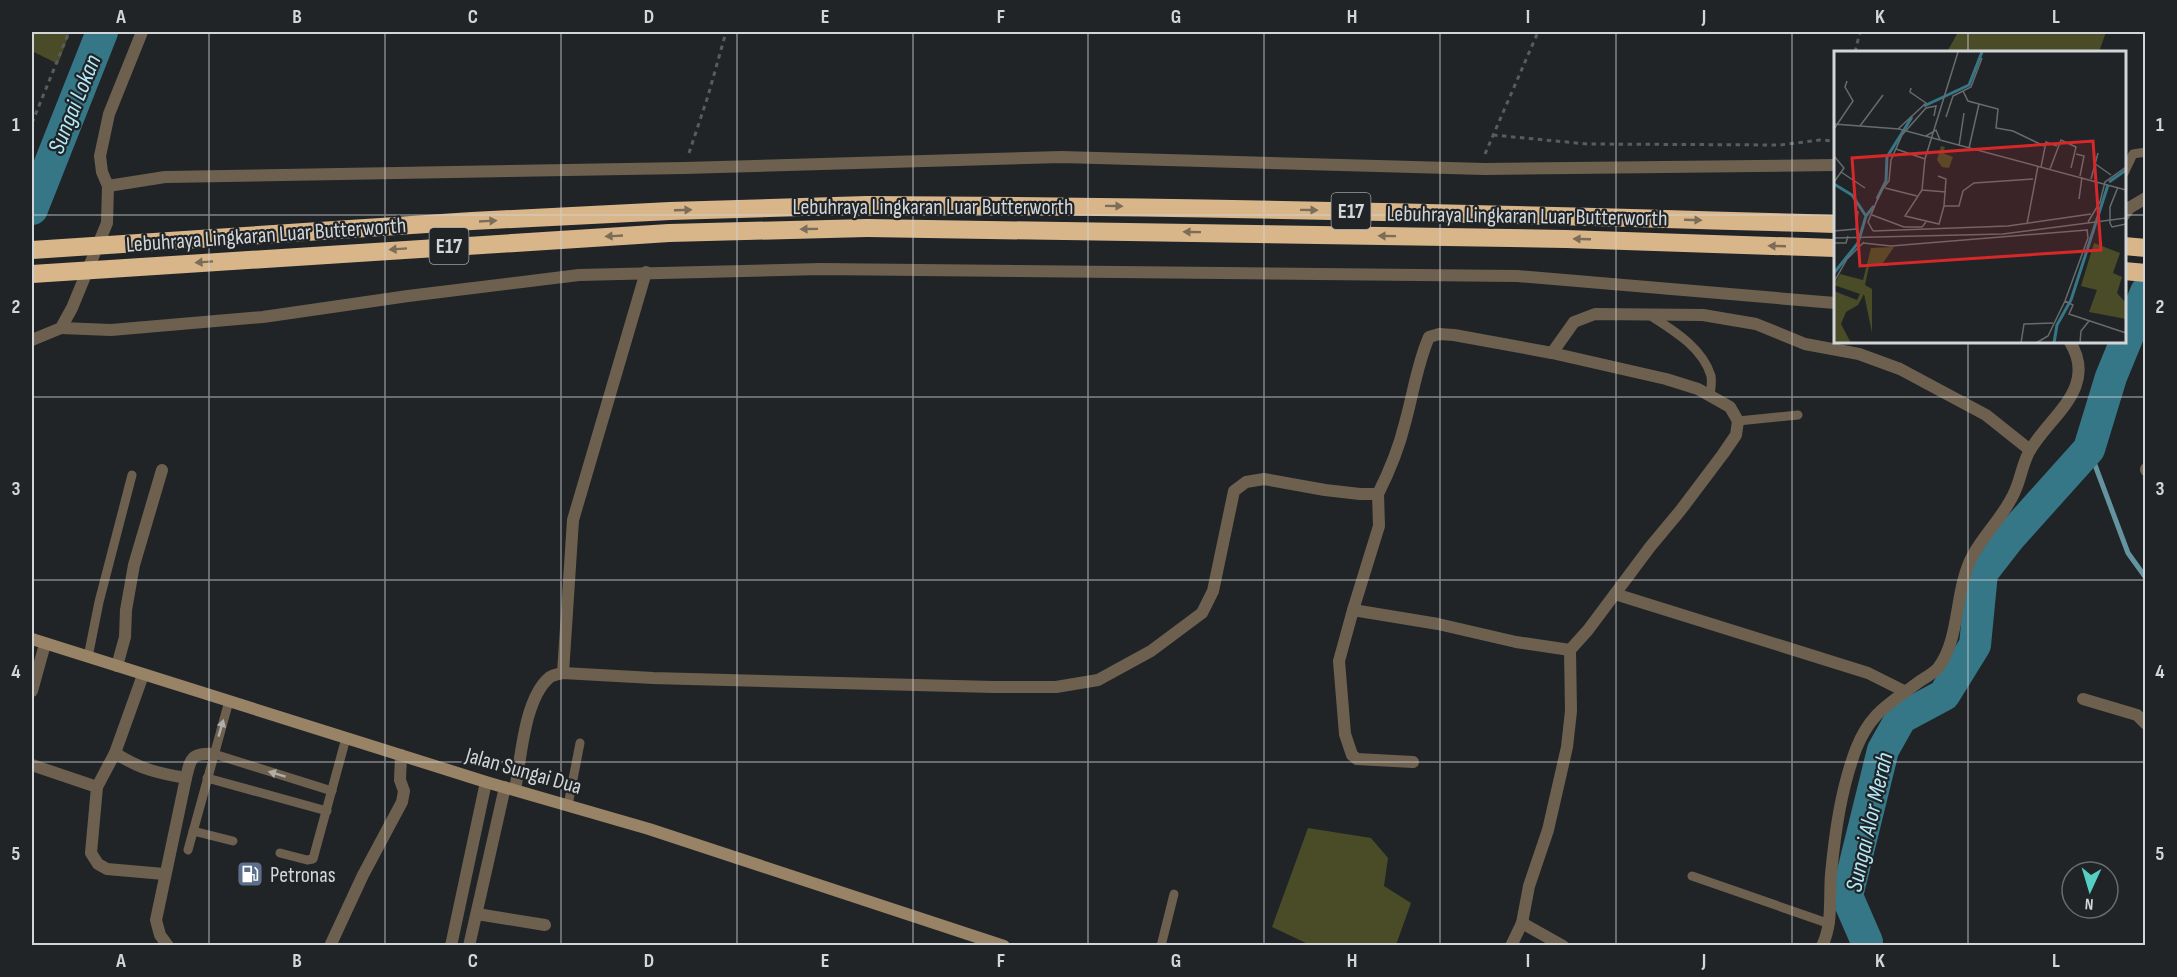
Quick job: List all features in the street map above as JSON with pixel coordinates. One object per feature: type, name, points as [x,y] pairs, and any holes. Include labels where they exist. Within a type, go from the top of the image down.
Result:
[{"type":"highway","name":"Lebuhraya Lingkaran Luar Butterworth","points":[[32,250],[495,220],[670,211],[867,205],[1152,207],[1834,224]]},
{"type":"highway","name":"Lebuhraya Lingkaran Luar Butterworth","points":[[32,274],[669,233],[867,228],[1555,239],[1834,248]]},
{"type":"highway","points":[[2126,246],[2145,248]]},
{"type":"highway","points":[[2126,271],[2145,273]]},
{"type":"main road","name":"Jalan Sungai Dua","points":[[32,639],[401,756],[649,829],[1004,945]]},
{"type":"street","points":[[61,328],[72,308],[107,223],[108,186],[102,172],[100,156],[109,114],[142,32]]},
{"type":"street","points":[[108,186],[165,177],[684,168],[1062,157],[1485,169],[1834,165]]},
{"type":"street","points":[[2126,210],[2145,198]]},
{"type":"street","points":[[32,340],[61,328],[111,330],[262,317],[579,275],[646,272],[867,268],[1517,276],[1834,303]]},
{"type":"street","points":[[563,673],[573,520],[646,272]]},
{"type":"street","points":[[1552,353],[1574,322],[1595,314],[1703,315],[1756,324],[1805,344],[1859,354],[1900,369],[1930,383],[1986,415],[2030,450]]},
{"type":"street","points":[[1413,762],[1357,759],[1352,755],[1345,734],[1340,661],[1379,526],[1378,494],[1388,474],[1404,427],[1423,350],[1429,337],[1439,334],[1454,335],[1552,353],[1666,379],[1710,395],[1730,407],[1738,421],[1736,435],[1588,630],[1570,650],[1571,711],[1567,747],[1548,830],[1529,886],[1522,923],[1511,945]]},
{"type":"street","points":[[1822,945],[1830,924],[1835,834],[1857,749],[1871,720],[1888,703],[1938,668],[1951,641],[1962,579],[1973,555],[2003,514],[2016,490],[2021,468],[2030,450],[2060,414],[2073,392],[2078,377],[2077,359],[2071,344]]},
{"type":"street","points":[[117,666],[125,637],[126,610],[134,565],[162,470]]},
{"type":"street","points":[[469,945],[530,712],[538,692],[551,676],[563,673],[653,678],[993,687],[1056,687],[1098,680],[1150,651],[1202,613],[1213,591],[1234,491],[1246,482],[1264,478],[1325,490],[1378,494]]},
{"type":"street","points":[[1615,594],[1868,673],[1906,692]]},
{"type":"street","points":[[1353,610],[1438,624],[1516,642],[1570,650]]},
{"type":"street","points":[[32,691],[45,644]]},
{"type":"street","points":[[143,675],[115,753],[97,787],[91,853],[98,864],[107,869],[164,874]]},
{"type":"street","points":[[2083,699],[2137,715],[2145,724]]},
{"type":"street","points":[[115,753],[135,766],[159,774],[186,778]]},
{"type":"street","points":[[168,945],[160,934],[156,920],[190,761],[199,754],[214,754]]},
{"type":"street","points":[[330,945],[402,802],[404,791],[400,780],[401,756]]},
{"type":"street","points":[[32,765],[97,787]]},
{"type":"street","points":[[451,945],[486,782]]},
{"type":"street","points":[[477,914],[545,925]]},
{"type":"street","points":[[1522,923],[1563,945]]},
{"type":"lane","points":[[2126,168],[2133,154],[2145,152]]},
{"type":"lane","points":[[1651,316],[1680,334],[1703,360],[1711,378],[1710,395]]},
{"type":"lane","points":[[1738,421],[1798,415]]},
{"type":"lane","points":[[87,657],[132,475]]},
{"type":"lane","points":[[188,850],[229,701]]},
{"type":"lane","points":[[280,853],[313,860],[345,738]]},
{"type":"lane","points":[[568,805],[580,743]]},
{"type":"lane","points":[[214,754],[332,791]]},
{"type":"lane","points":[[207,778],[327,811]]},
{"type":"lane","points":[[193,831],[233,841]]},
{"type":"lane","points":[[1692,876],[1830,924]]},
{"type":"lane","points":[[1161,945],[1174,894]]},
{"type":"path","points":[[32,123],[69,32]]},
{"type":"path","points":[[684,168],[726,32]]},
{"type":"path","points":[[1485,169],[1484,155],[1538,32]]},
{"type":"path","points":[[1855,51],[1860,32]]},
{"type":"path","points":[[1493,135],[1587,144],[1780,145],[1820,140],[1834,141]]},
{"type":"green space","points":[[32,32],[70,32],[58,64],[32,51]]},
{"type":"green space","points":[[1958,32],[2106,32],[2099,51],[1948,51]]},
{"type":"green space","points":[[1308,828],[1371,838],[1388,858],[1384,886],[1411,903],[1396,945],[1310,945],[1272,927]]},
{"type":"waterway","name":"Sungai Lokan","points":[[32,209],[102,32]]},
{"type":"waterway","name":"Sungai Alor Merah","points":[[2126,341],[2146,292]]},
{"type":"waterway","name":"Sungai Alor Merah","points":[[1867,946],[1847,896],[1883,750],[1901,718],[1944,695],[1975,645],[1982,573],[2010,537],[2089,449],[2111,377],[2125,344]]},
{"type":"waterway","points":[[2089,449],[2128,553],[2146,578]]},
{"type":"place","name":"Petronas","points":[[250,874]]}]
